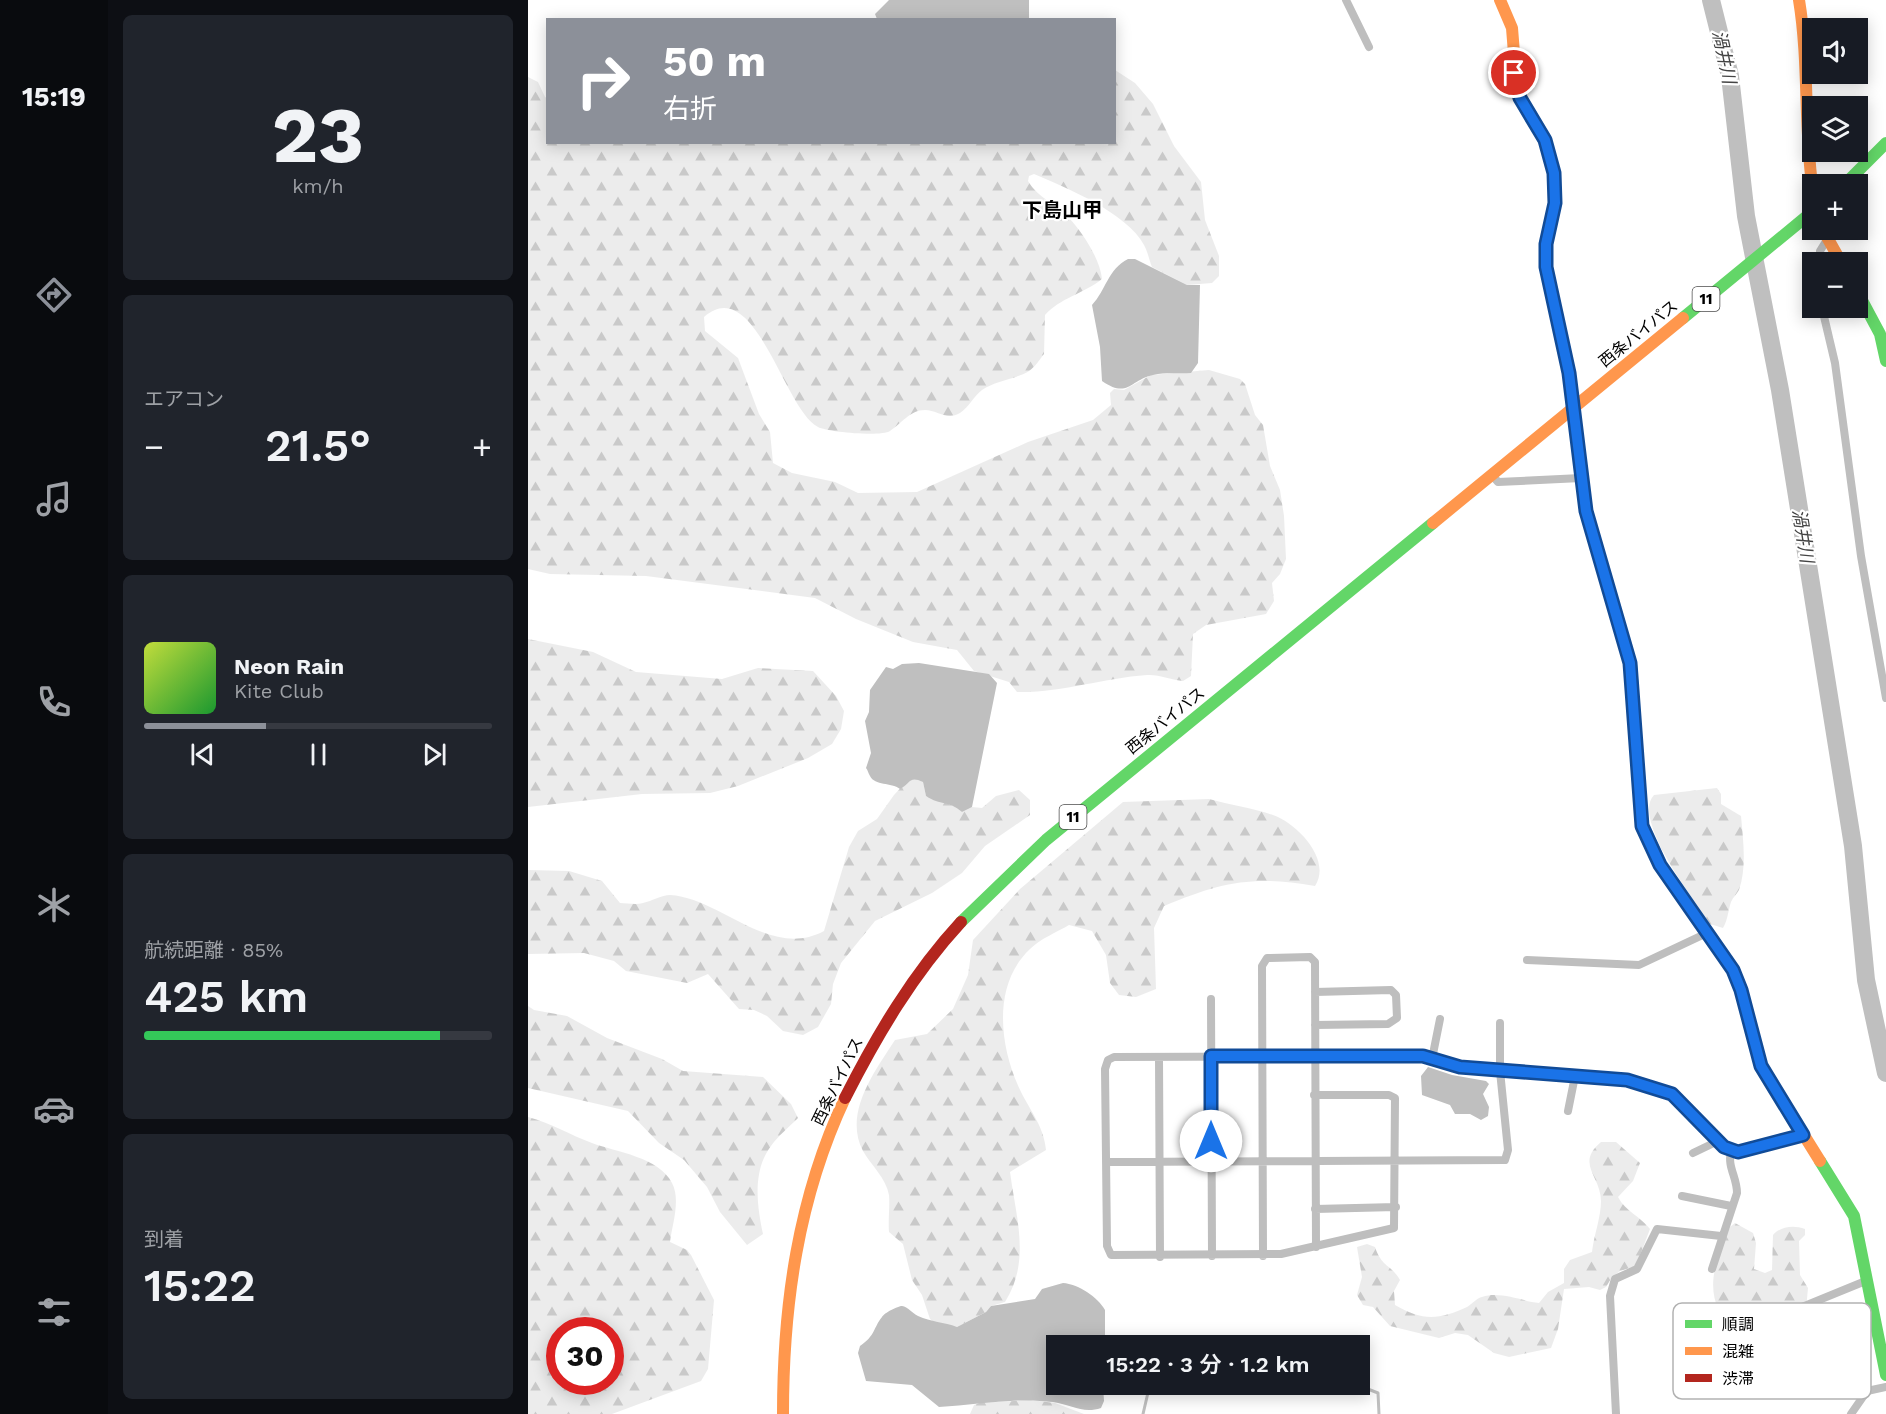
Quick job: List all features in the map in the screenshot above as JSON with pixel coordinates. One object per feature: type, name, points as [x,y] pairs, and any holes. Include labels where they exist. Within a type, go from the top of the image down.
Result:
[{"type":"main road","points":[[1500,0],[1512,28],[1517,91],[1545,140],[1552,162],[1555,203],[1546,244],[1546,267],[1562,338],[1588,519],[1630,663],[1642,826],[1660,865],[1738,980],[1761,1066],[1854,1216],[1886,1375]]},
{"type":"main road","points":[[1799,0],[1807,58],[1806,134],[1811,174]]},
{"type":"main road","points":[[1855,174],[1886,143]]},
{"type":"main road","points":[[1858,174],[1886,153]]},
{"type":"main road","name":"西条バイパス","points":[[783,1414],[783,1353],[787,1307],[800,1227],[814,1178],[842,1104],[862,1063],[909,986],[976,905],[1046,840],[1573,405],[1802,221]]},
{"type":"main road","points":[[1868,312],[1880,334],[1886,361]]},
{"type":"street","points":[[1346,0],[1369,47]]},
{"type":"street","points":[[1824,318],[1834,363],[1861,556],[1886,698]]},
{"type":"street","points":[[1491,474],[1498,482],[1581,478]]},
{"type":"street","points":[[1527,960],[1639,965],[1707,933]]},
{"type":"street","points":[[1263,1256],[1262,966],[1264,959],[1313,958],[1316,1247]]},
{"type":"street","points":[[1315,992],[1391,990],[1396,995],[1397,1018],[1392,1023],[1315,1025]]},
{"type":"street","points":[[1211,999],[1212,1256]]},
{"type":"street","points":[[1432,1059],[1440,1019]]},
{"type":"street","points":[[1106,1162],[1506,1160],[1508,1150],[1500,1071],[1500,1023]]},
{"type":"street","points":[[1314,1095],[1392,1096],[1396,1102],[1396,1223],[1391,1230],[1263,1256],[1116,1257],[1109,1251],[1105,1069],[1108,1060],[1114,1056],[1423,1056],[1460,1067],[1627,1080],[1666,1091],[1675,1096],[1718,1141],[1731,1151],[1738,1152],[1803,1135]]},
{"type":"street","points":[[1159,1057],[1160,1257]]},
{"type":"street","points":[[1568,1111],[1575,1076]]},
{"type":"street","points":[[1693,1153],[1718,1141]]},
{"type":"street","points":[[1712,1269],[1737,1193],[1737,1184],[1729,1165],[1731,1151]]},
{"type":"street","points":[[1682,1196],[1731,1206]]},
{"type":"street","points":[[1315,1209],[1396,1207]]},
{"type":"street","points":[[1616,1414],[1610,1296],[1615,1279],[1637,1269],[1657,1229],[1721,1236]]},
{"type":"street","points":[[1808,1303],[1868,1280]]},
{"type":"street","points":[[1871,1323],[1876,1321]]},
{"type":"street","points":[[1871,1390],[1886,1387]]},
{"type":"street","points":[[1851,1414],[1861,1399]]},
{"type":"green space","points":[[1116,71],[1135,83],[1153,104],[1174,146],[1201,182],[1205,220],[1219,256],[1219,276],[1212,283],[1187,285],[1152,267],[1144,245],[1136,233],[1124,222],[1095,203],[1034,174],[1029,176],[1028,181],[1080,231],[1094,255],[1102,279],[1058,304],[1045,315],[1044,354],[1029,371],[982,390],[960,413],[951,416],[929,410],[915,412],[885,433],[854,433],[823,429],[805,416],[754,328],[739,313],[722,308],[704,317],[705,331],[738,358],[759,414],[770,432],[773,463],[792,473],[835,482],[858,493],[917,492],[1028,442],[1093,420],[1111,405],[1110,393],[1114,389],[1124,390],[1151,375],[1209,370],[1240,379],[1245,384],[1255,415],[1263,425],[1270,466],[1280,490],[1284,516],[1286,559],[1280,574],[1272,583],[1274,601],[1266,614],[1206,625],[1193,634],[1191,676],[1183,681],[1147,675],[1050,690],[1017,692],[1009,682],[974,671],[957,650],[913,642],[856,619],[815,598],[646,576],[550,574],[528,569],[528,77],[538,82],[545,97],[546,144],[1116,144]]},
{"type":"green space","points":[[528,639],[593,652],[636,672],[722,679],[758,668],[813,671],[836,696],[844,711],[841,729],[832,744],[808,758],[738,786],[710,793],[642,794],[528,807]]},
{"type":"green space","points":[[915,778],[923,782],[926,796],[949,804],[962,812],[972,807],[982,808],[996,796],[1019,790],[1030,800],[1030,815],[985,846],[962,873],[932,893],[875,921],[841,963],[833,984],[831,1004],[818,1027],[803,1035],[783,1031],[767,1016],[754,1010],[739,1009],[708,974],[687,983],[626,971],[614,961],[584,953],[528,954],[528,870],[569,871],[602,881],[620,903],[640,904],[670,895],[689,899],[765,933],[784,938],[804,938],[824,931],[849,847],[858,831],[877,819],[894,795],[908,780]]},
{"type":"green space","points":[[1717,788],[1721,794],[1721,804],[1741,816],[1744,863],[1739,890],[1731,902],[1723,928],[1710,924],[1668,860],[1651,822],[1649,806],[1654,795]]},
{"type":"green space","points":[[1209,799],[1258,810],[1273,815],[1292,826],[1310,844],[1316,854],[1319,876],[1315,886],[1273,881],[1238,883],[1203,891],[1164,906],[1154,928],[1156,989],[1136,997],[1119,995],[1110,983],[1106,955],[1092,931],[1069,925],[1030,949],[1018,964],[1009,981],[1004,999],[1003,1018],[1008,1057],[1021,1092],[1040,1127],[1046,1150],[1010,1172],[1018,1223],[1020,1255],[1018,1271],[1005,1302],[991,1306],[986,1312],[957,1327],[935,1323],[930,1319],[922,1295],[912,1280],[903,1244],[889,1232],[889,1195],[882,1177],[863,1151],[858,1137],[859,1107],[871,1079],[895,1040],[927,1034],[953,1009],[968,975],[973,940],[1020,889],[1123,802]]},
{"type":"green space","points":[[528,1006],[534,1010],[567,1016],[607,1038],[662,1059],[683,1071],[763,1077],[791,1104],[798,1118],[774,1142],[761,1166],[758,1200],[763,1234],[747,1245],[720,1212],[707,1187],[684,1160],[659,1143],[628,1111],[528,1088]]},
{"type":"green space","points":[[528,1117],[592,1143],[647,1161],[666,1174],[672,1183],[676,1197],[670,1242],[687,1250],[691,1255],[714,1300],[708,1369],[701,1381],[612,1414],[528,1414]]},
{"type":"green space","points":[[1601,1142],[1616,1142],[1640,1163],[1633,1181],[1618,1197],[1650,1229],[1636,1266],[1620,1271],[1612,1277],[1606,1287],[1600,1290],[1589,1287],[1564,1289],[1558,1329],[1551,1348],[1509,1357],[1494,1353],[1468,1335],[1455,1333],[1439,1338],[1390,1326],[1373,1307],[1363,1305],[1357,1295],[1362,1277],[1357,1247],[1367,1244],[1375,1247],[1381,1259],[1400,1280],[1394,1291],[1395,1305],[1414,1314],[1431,1317],[1448,1314],[1489,1295],[1539,1303],[1548,1292],[1564,1283],[1564,1269],[1570,1260],[1592,1252],[1601,1201],[1600,1192],[1591,1170],[1590,1157]]},
{"type":"green space","points":[[1735,1223],[1753,1233],[1756,1243],[1754,1269],[1765,1273],[1772,1270],[1773,1235],[1788,1227],[1805,1229],[1805,1235],[1799,1241],[1800,1275],[1808,1288],[1807,1303],[1716,1303],[1713,1289],[1715,1268],[1730,1227]]},
{"type":"green space","points":[[1030,1400],[1055,1403],[1084,1414],[970,1414],[974,1405],[979,1403]]},
{"type":"shaded area","points":[[889,0],[1029,0],[1029,18],[877,18],[875,14]]},
{"type":"shaded area","points":[[1128,259],[1135,259],[1187,285],[1200,285],[1198,363],[1191,373],[1153,375],[1123,388],[1111,386],[1102,381],[1100,347],[1092,305],[1116,268]]},
{"type":"shaded area","points":[[919,663],[989,674],[997,683],[972,807],[962,812],[953,806],[926,796],[923,782],[915,779],[900,789],[872,779],[866,768],[871,753],[865,721],[869,712],[870,690],[886,667],[893,669],[902,664]]},
{"type":"shaded area","points":[[1428,1067],[1452,1075],[1486,1081],[1489,1084],[1483,1094],[1489,1107],[1488,1116],[1481,1120],[1470,1114],[1455,1114],[1450,1105],[1422,1095],[1421,1076]]},
{"type":"shaded area","points":[[1063,1283],[1069,1284],[1093,1296],[1105,1310],[1105,1335],[1046,1335],[1046,1395],[1104,1395],[1101,1408],[1083,1410],[1053,1402],[1024,1400],[939,1407],[912,1385],[866,1381],[858,1353],[860,1346],[872,1335],[883,1315],[891,1310],[902,1306],[923,1318],[957,1327],[986,1312],[991,1306],[1035,1299],[1042,1289]]},
{"type":"waterway","name":"渦井川","points":[[1711,0],[1730,76],[1746,216],[1780,390],[1853,846],[1866,980],[1886,1073]]},
{"type":"waterway","points":[[1370,1390],[1378,1393],[1379,1414]]},
{"type":"waterway","points":[[1143,1414],[1147,1395]]},
{"type":"traffic: fast","points":[[1855,174],[1886,143]]},
{"type":"traffic: fast","points":[[1683,318],[1802,220]]},
{"type":"traffic: fast","points":[[1868,312],[1880,334],[1886,361]]},
{"type":"traffic: fast","points":[[1580,462],[1586,511],[1631,664],[1642,826],[1660,865],[1717,947]]},
{"type":"traffic: fast","points":[[961,922],[1046,840],[1433,523]]},
{"type":"traffic: fast","points":[[1820,1161],[1854,1216],[1886,1375]]},
{"type":"traffic: slow","points":[[1500,0],[1512,28],[1517,91],[1544,140],[1554,173],[1555,203],[1546,244],[1546,267],[1569,373],[1580,462]]},
{"type":"traffic: slow","points":[[1799,0],[1811,174]]},
{"type":"traffic: slow","points":[[1829,240],[1835,252]]},
{"type":"traffic: slow","points":[[1433,523],[1683,318]]},
{"type":"traffic: slow","points":[[1717,947],[1733,970],[1741,990],[1761,1066],[1820,1161]]},
{"type":"traffic: slow","points":[[783,1414],[786,1333],[796,1253],[815,1174],[845,1098]]},
{"type":"traffic: jam","points":[[845,1098],[897,1006],[927,963],[961,922]]},
{"type":"district","name":"下島山甲","points":[[1062,210]]},
{"type":"route","points":[[1211,1141],[1211,1056],[1423,1056],[1460,1067],[1627,1080],[1666,1091],[1675,1096],[1713,1137],[1731,1151],[1738,1152],[1803,1135],[1761,1066],[1741,990],[1733,970],[1660,865],[1642,826],[1638,800],[1630,663],[1586,511],[1569,373],[1546,267],[1546,244],[1555,203],[1554,173],[1545,140],[1520,98],[1514,73]]}]
